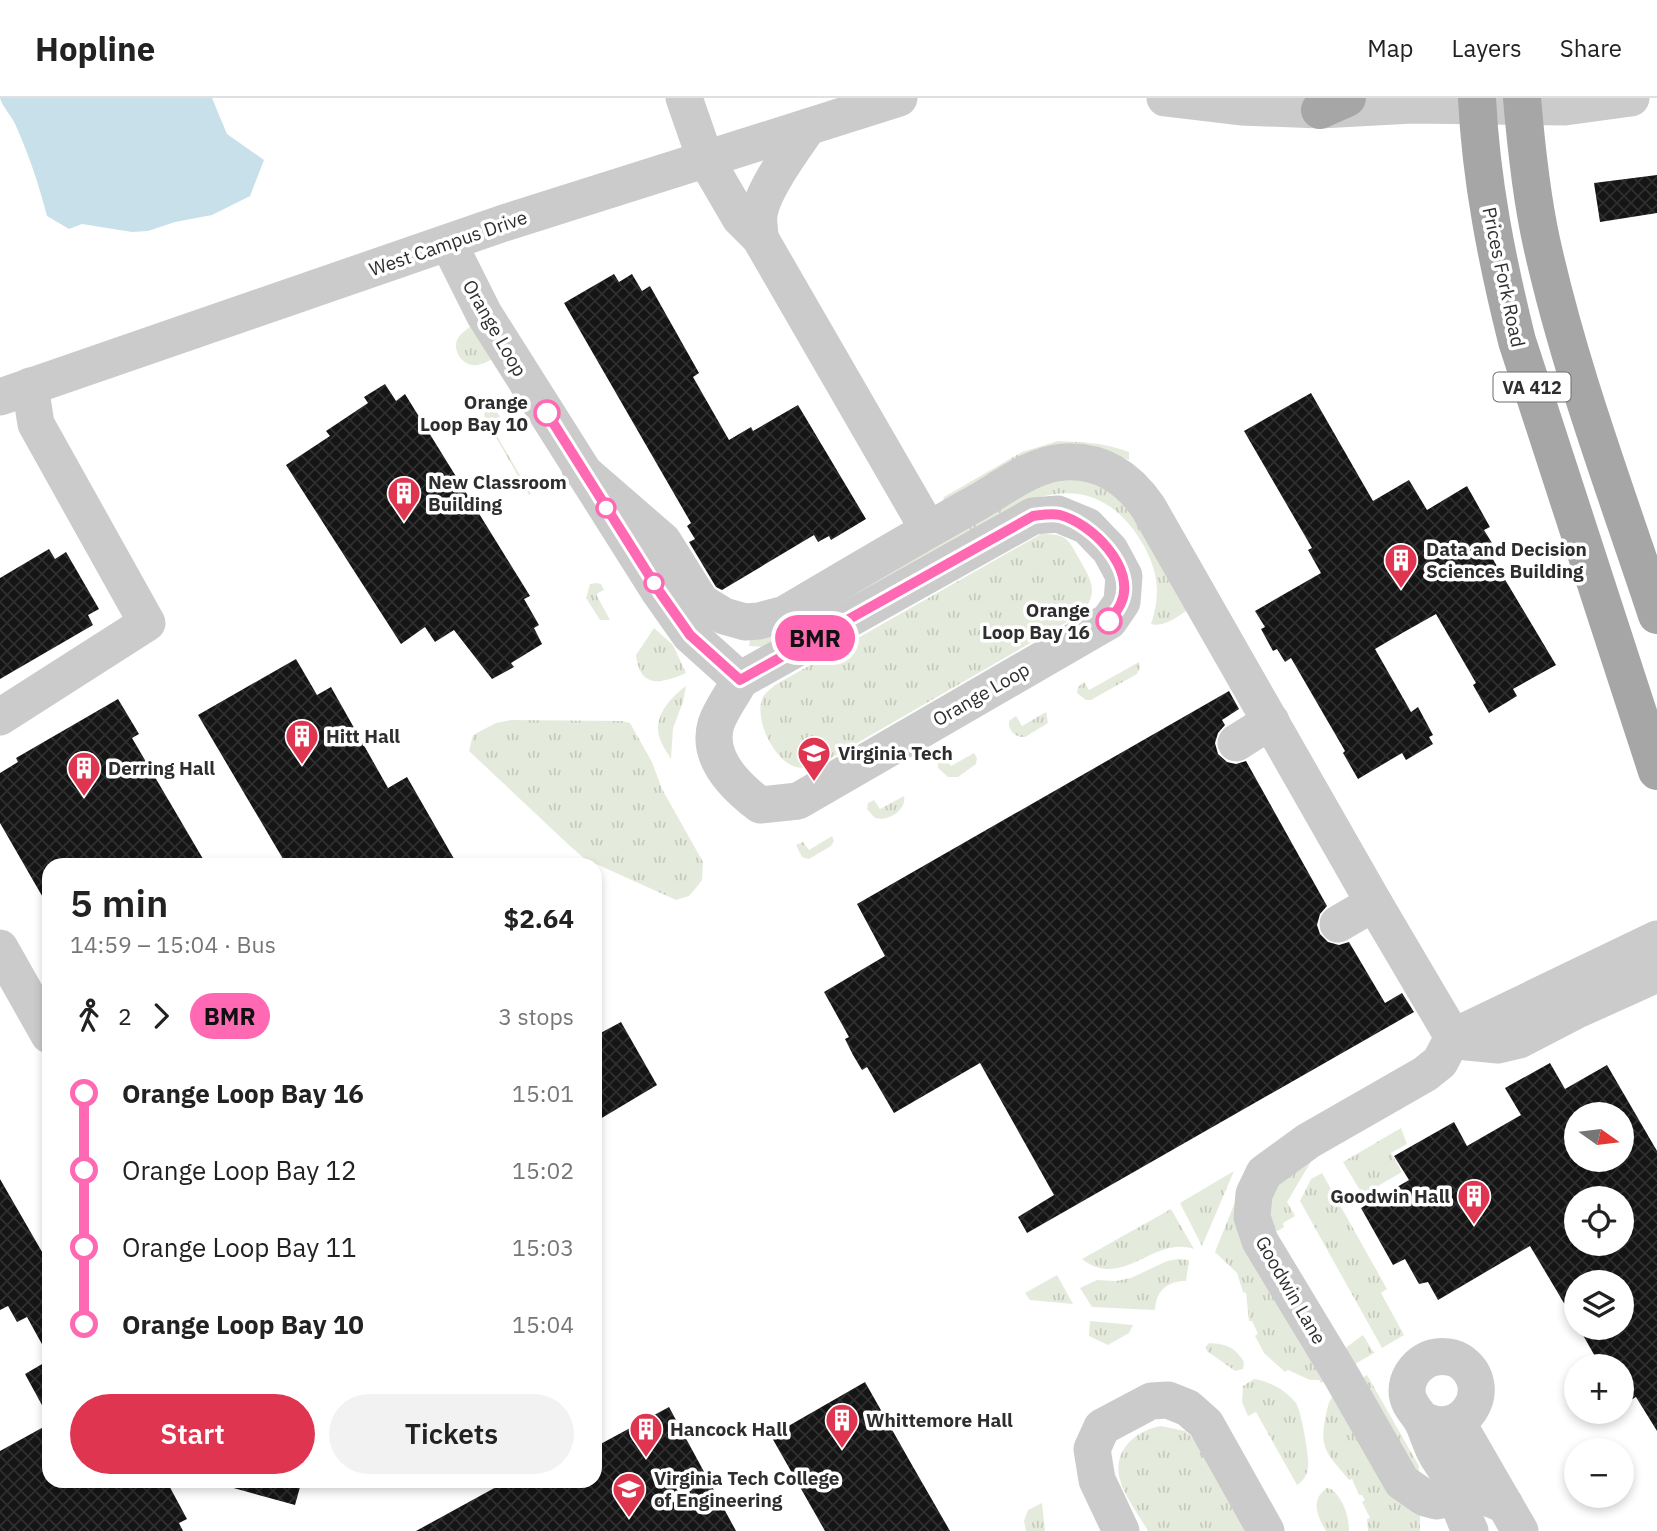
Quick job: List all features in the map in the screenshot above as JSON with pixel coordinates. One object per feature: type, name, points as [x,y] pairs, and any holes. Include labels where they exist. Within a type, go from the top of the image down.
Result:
[{"type":"main road","name":"Prices Fork Road","points":[[1477,102],[1488,208],[1500,275],[1517,341],[1657,771]]},
{"type":"main road","name":"VA 412","points":[[1522,102],[1540,236],[1548,271],[1567,340],[1657,615]]},
{"type":"street","points":[[684,98],[705,158],[740,218],[760,238],[928,529]]},
{"type":"street","name":"West Campus Drive","points":[[15,392],[449,244],[503,223],[899,98]]},
{"type":"street","points":[[1165,98],[1241,107],[1477,102],[1522,102],[1565,107],[1631,98]]},
{"type":"street","points":[[760,238],[759,215],[766,196],[777,173],[808,127]]},
{"type":"street","name":"Orange Loop","points":[[449,244],[485,314],[659,591],[690,635],[740,680]]},
{"type":"street","points":[[0,717],[147,623],[36,424],[15,392]]},
{"type":"street","points":[[580,469],[663,541],[701,603],[724,616],[745,622],[785,614],[928,529],[1043,467],[1066,462],[1083,462],[1105,468],[1128,483],[1148,508],[1453,1037],[1467,1042],[1498,1045],[1519,1040],[1657,974]]},
{"type":"street","name":"Orange Loop","points":[[1058,514],[1087,526],[1110,550],[1124,576],[1122,602],[1109,621],[798,800],[760,805],[738,788],[715,752],[716,724],[740,680],[1033,516],[1058,514]]},
{"type":"street","points":[[1236,743],[1271,721]]},
{"type":"street","points":[[1338,924],[1374,903]]},
{"type":"street","points":[[1453,1037],[1657,939]]},
{"type":"street","points":[[0,948],[42,1023]]},
{"type":"street","name":"Goodwin Lane","points":[[1453,1037],[1440,1062],[1425,1074],[1308,1141],[1264,1173],[1254,1194],[1252,1217],[1260,1241],[1402,1482],[1425,1498],[1464,1515],[1465,1496],[1483,1496],[1512,1518]]},
{"type":"street","points":[[1420,1418],[1438,1426],[1457,1422],[1468,1413],[1475,1399],[1476,1385],[1470,1371],[1460,1360],[1445,1356],[1430,1358],[1418,1365],[1410,1378],[1407,1392],[1411,1407],[1420,1418],[1450,1477],[1464,1515]]},
{"type":"street","points":[[1121,1531],[1097,1480],[1091,1449],[1102,1427],[1151,1401],[1168,1400],[1188,1408],[1206,1424],[1266,1531]]},
{"type":"street","points":[[1457,1422],[1512,1518]]},
{"type":"green space","points":[[473,324],[494,358],[476,365],[462,359],[456,348],[458,338]]},
{"type":"green space","points":[[489,408],[496,410],[500,417],[490,424],[531,494],[529,495],[485,418],[484,414]]},
{"type":"green space","points":[[1058,441],[1112,447],[1129,452],[1129,460],[1106,450],[1084,446],[942,504],[944,497],[1022,452]]},
{"type":"green space","points":[[1065,475],[1113,486],[1193,607],[1167,622],[1151,624],[1157,593],[1155,574],[1149,556],[1135,531],[1113,508],[1100,501],[1071,493],[1055,494],[1037,498],[772,647],[749,646],[751,632],[1040,485]]},
{"type":"green space","points":[[1041,534],[1061,536],[1065,539],[1073,547],[1086,571],[1092,592],[1090,600],[1079,615],[819,765],[796,767],[773,748],[763,727],[761,706],[763,697],[775,685]]},
{"type":"green space","points":[[590,584],[601,584],[604,590],[596,594],[610,620],[600,620],[586,598]]},
{"type":"green space","points":[[654,628],[673,645],[686,673],[660,681],[647,679],[642,674],[636,655]]},
{"type":"green space","points":[[1139,662],[1137,674],[1091,700],[1086,700],[1077,693],[1078,687],[1084,682],[1089,690]]},
{"type":"green space","points":[[686,686],[673,728],[671,759],[660,739],[658,723],[669,702]]},
{"type":"green space","points":[[1046,712],[1048,723],[1025,737],[1015,735],[1011,730],[1009,721],[1016,716],[1022,726]]},
{"type":"green space","points":[[511,720],[630,723],[652,762],[662,789],[703,862],[702,880],[689,896],[676,900],[602,867],[602,858],[584,858],[570,846],[469,751],[473,735],[496,723]]},
{"type":"green space","points":[[974,753],[976,764],[958,777],[948,777],[938,768],[938,763],[946,758],[951,766]]},
{"type":"green space","points":[[904,796],[903,806],[891,816],[875,818],[867,809],[868,803],[874,800],[880,809]]},
{"type":"green space","points":[[832,836],[834,841],[831,846],[809,859],[802,857],[796,845],[803,842],[809,850]]},
{"type":"green space","points":[[1401,1128],[1407,1144],[1391,1153],[1402,1172],[1364,1197],[1343,1162]]},
{"type":"green space","points":[[1312,1160],[1287,1202],[1295,1216],[1283,1223],[1284,1227],[1278,1231],[1274,1230],[1268,1206],[1271,1197],[1276,1188],[1292,1173]]},
{"type":"green space","points":[[1234,1171],[1202,1246],[1180,1203]]},
{"type":"green space","points":[[1247,1172],[1327,1380],[1321,1383],[1288,1370],[1285,1372],[1264,1353],[1255,1336],[1258,1334],[1252,1321],[1249,1321],[1246,1293],[1243,1292],[1237,1273],[1215,1252]]},
{"type":"green space","points":[[1322,1173],[1387,1289],[1381,1293],[1404,1335],[1382,1348],[1300,1201],[1311,1179]]},
{"type":"green space","points":[[1171,1209],[1194,1249],[1165,1249],[1111,1269],[1097,1267],[1082,1259]]},
{"type":"green space","points":[[1189,1260],[1186,1281],[1164,1288],[1160,1292],[1155,1310],[1092,1307],[1080,1288],[1097,1280],[1116,1281],[1131,1278],[1167,1261]]},
{"type":"green space","points":[[1057,1275],[1073,1304],[1030,1300],[1025,1293]]},
{"type":"green space","points":[[1090,1321],[1133,1325],[1129,1333],[1108,1345],[1089,1336]]},
{"type":"green space","points":[[1363,1335],[1374,1353],[1350,1367],[1344,1349]]},
{"type":"green space","points":[[1209,1343],[1225,1345],[1233,1350],[1244,1362],[1243,1369],[1235,1371],[1207,1351]]},
{"type":"green space","points":[[1367,1375],[1419,1466],[1418,1480],[1358,1381]]},
{"type":"green space","points":[[1254,1379],[1282,1390],[1298,1407],[1308,1463],[1306,1476],[1297,1485],[1256,1412],[1248,1416],[1242,1402],[1243,1386]]},
{"type":"green space","points":[[1335,1395],[1420,1509],[1420,1531],[1368,1531],[1367,1519],[1370,1518],[1362,1502],[1365,1500],[1359,1495],[1352,1479],[1349,1480],[1330,1457],[1324,1444],[1327,1409]]},
{"type":"green space","points":[[1161,1426],[1185,1431],[1194,1439],[1248,1531],[1148,1531],[1124,1490],[1118,1466],[1129,1442],[1152,1428]]},
{"type":"green space","points":[[1327,1488],[1342,1502],[1349,1531],[1326,1531],[1323,1526],[1317,1503],[1318,1497]]},
{"type":"green space","points":[[1042,1503],[1045,1531],[1026,1531],[1024,1521],[1028,1510]]},
{"type":"water","points":[[0,98],[212,98],[227,134],[264,160],[250,196],[212,215],[175,222],[148,231],[132,232],[82,224],[69,229],[47,216],[25,148]]},
{"type":"building","points":[[1657,175],[1657,213],[1600,222],[1594,183]]},
{"type":"building","points":[[614,274],[619,282],[632,274],[642,291],[650,286],[699,373],[693,377],[729,440],[751,427],[753,431],[798,405],[866,519],[831,540],[829,536],[818,542],[814,535],[722,590],[716,587],[689,542],[695,539],[687,526],[691,523],[564,303]]},
{"type":"building","name":"New Classroom Building","points":[[385,384],[396,401],[405,394],[530,596],[524,599],[539,625],[534,628],[542,644],[511,663],[514,667],[492,679],[454,630],[435,642],[425,627],[401,644],[286,465],[330,436],[326,431],[368,403],[364,397]]},
{"type":"building","name":"Data and Decision Sciences Building","points":[[1311,393],[1373,501],[1409,480],[1427,510],[1467,486],[1490,527],[1484,530],[1492,543],[1485,546],[1556,665],[1513,689],[1517,696],[1489,713],[1473,685],[1476,683],[1436,614],[1404,632],[1375,649],[1411,712],[1418,707],[1433,735],[1429,737],[1433,744],[1406,760],[1402,753],[1358,779],[1343,753],[1345,751],[1291,658],[1285,662],[1277,649],[1273,651],[1261,629],[1265,627],[1255,611],[1321,573],[1308,550],[1312,548],[1244,431]]},
{"type":"building","points":[[49,549],[55,559],[66,552],[99,609],[88,615],[93,625],[0,679],[0,578]]},
{"type":"building","name":"Hitt Hall","points":[[296,659],[317,695],[331,687],[388,788],[407,777],[454,858],[282,858],[198,715]]},
{"type":"building","points":[[1229,691],[1239,709],[1222,720],[1225,725],[1218,733],[1215,743],[1218,754],[1227,762],[1236,764],[1246,761],[1327,906],[1320,914],[1317,925],[1320,934],[1328,942],[1339,945],[1349,942],[1385,1003],[1402,993],[1414,1012],[1027,1233],[1018,1217],[1054,1195],[980,1063],[894,1113],[867,1067],[862,1070],[853,1055],[845,1039],[849,1037],[824,992],[885,956],[857,904]]},
{"type":"building","name":"Derring Hall","points":[[118,699],[139,734],[132,738],[202,858],[42,858],[42,896],[0,823],[0,773],[18,762],[16,758]]},
{"type":"building","points":[[621,1022],[657,1085],[602,1118],[602,1032]]},
{"type":"building","name":"Goodwin Hall","points":[[1550,1063],[1565,1089],[1607,1065],[1629,1102],[1564,1102],[1564,1172],[1634,1172],[1634,1111],[1657,1151],[1657,1431],[1636,1397],[1634,1398],[1634,1354],[1594,1354],[1586,1340],[1634,1340],[1634,1270],[1564,1270],[1564,1303],[1530,1246],[1438,1300],[1428,1282],[1419,1284],[1405,1259],[1393,1265],[1361,1208],[1409,1180],[1394,1156],[1454,1122],[1467,1146],[1521,1115],[1505,1088]]},
{"type":"building","points":[[0,1179],[42,1252],[42,1344],[27,1317],[17,1322],[8,1306],[0,1310]]},
{"type":"building","points":[[42,1364],[42,1405],[25,1374]]},
{"type":"building","name":"Whittemore Hall","points":[[865,1382],[950,1531],[825,1531],[771,1436]]},
{"type":"building","name":"Hancock Hall","points":[[669,1407],[736,1531],[416,1531],[494,1488],[602,1488],[602,1443]]},
{"type":"building","points":[[42,1428],[42,1488],[170,1488],[187,1519],[179,1523],[183,1531],[0,1531],[0,1451]]},
{"type":"building","points":[[234,1488],[300,1488],[295,1505]]},
{"type":"bus line","name":"BMR","points":[[547,413],[580,469],[690,635],[740,680],[1033,516],[1058,514],[1087,526],[1110,550],[1124,576],[1122,602],[1109,621]]},
{"type":"place","name":"Orange Loop Bay 10","points":[[547,413]]},
{"type":"place","name":"New Classroom Building","points":[[404,523]]},
{"type":"place","name":"Data and Decision Sciences Building","points":[[1401,590]]},
{"type":"place","name":"Orange Loop Bay 16","points":[[1109,621]]},
{"type":"place","name":"Hitt Hall","points":[[302,766]]},
{"type":"place","name":"Virginia Tech","points":[[814,783]]},
{"type":"place","name":"Derring Hall","points":[[84,798]]},
{"type":"place","name":"Goodwin Hall","points":[[1474,1226]]},
{"type":"place","name":"Whittemore Hall","points":[[842,1450]]},
{"type":"place","name":"Hancock Hall","points":[[646,1459]]},
{"type":"place","name":"Virginia Tech College of Engineering","points":[[629,1519]]}]
